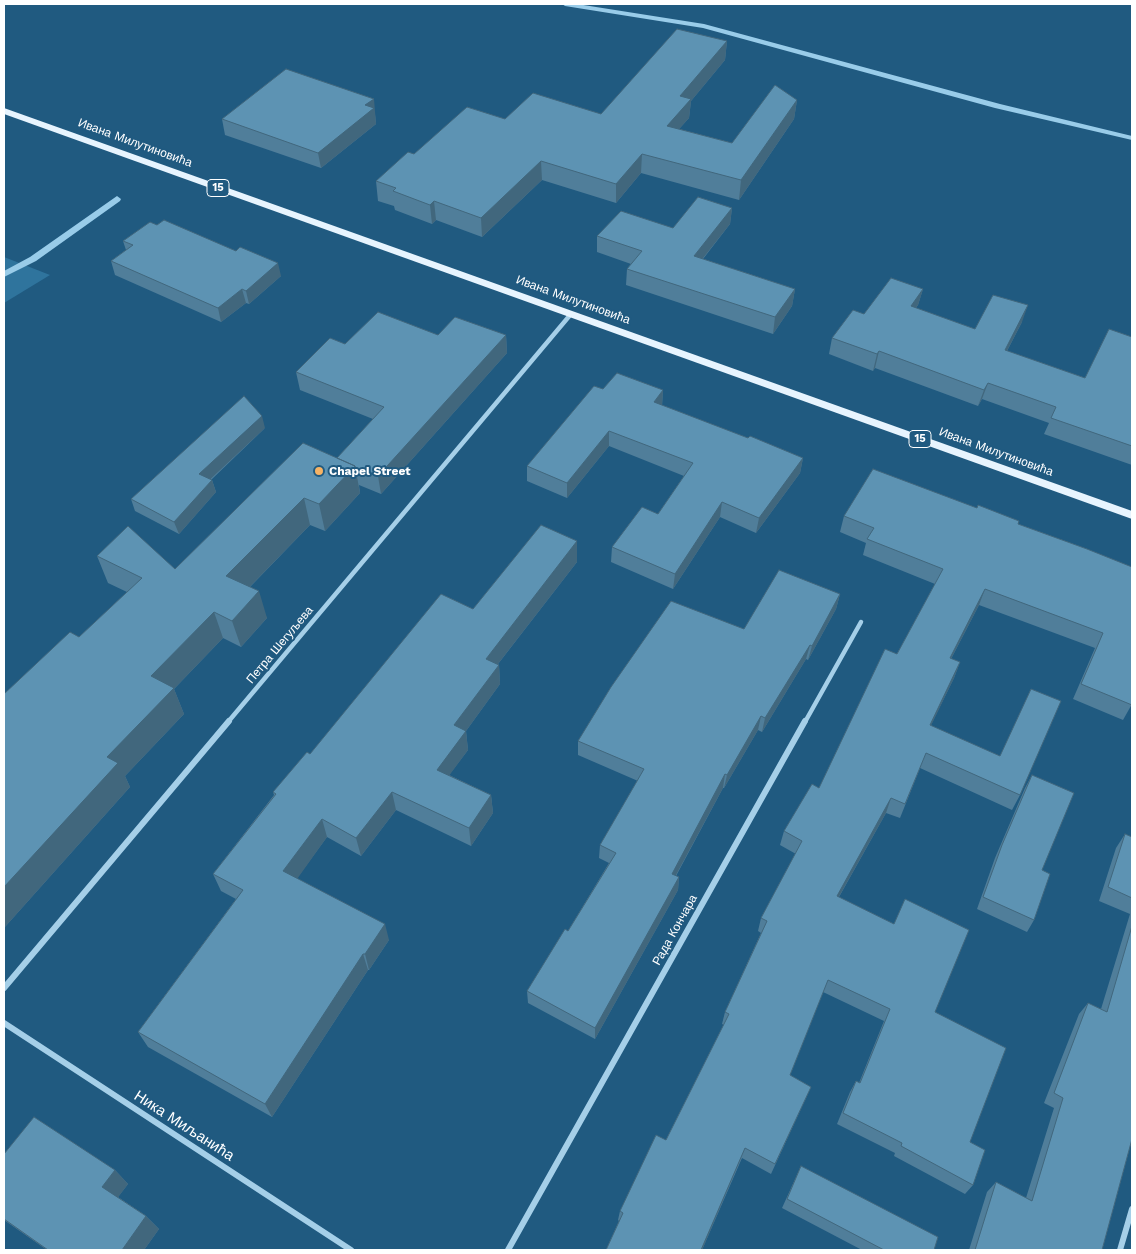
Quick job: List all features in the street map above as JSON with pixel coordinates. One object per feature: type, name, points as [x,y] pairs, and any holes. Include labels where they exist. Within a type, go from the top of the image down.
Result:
[{"type":"main road","name":"Ивана Милутиновића","points":[[4,111],[1132,515]]},
{"type":"street","name":"Петра Шегуљева","points":[[4,988],[571,314]]},
{"type":"street","name":"Рада Кончара","points":[[508,1250],[861,622]]},
{"type":"street","name":"Ника Миљанића","points":[[4,1023],[351,1250]]},
{"type":"street","points":[[1120,1250],[1132,1209]]},
{"type":"shaded area","points":[[4,257],[50,275],[4,303]]},
{"type":"building","points":[[677,29],[727,41],[680,96],[691,99],[667,126],[732,143],[775,85],[797,100],[741,180],[642,154],[616,184],[541,161],[481,218],[434,201],[430,205],[393,191],[396,188],[376,181],[408,152],[414,154],[467,107],[505,119],[533,93],[601,114]]},
{"type":"building","points":[[286,69],[374,99],[365,105],[374,108],[318,153],[222,119]]},
{"type":"building","points":[[698,197],[732,208],[694,256],[795,289],[775,317],[627,269],[642,251],[597,236],[621,211],[673,228]]},
{"type":"building","points":[[164,220],[236,251],[240,247],[278,263],[246,291],[242,289],[218,308],[111,261],[133,245],[123,241],[150,222],[157,225]]},
{"type":"building","points":[[891,278],[923,289],[911,306],[975,329],[993,295],[1028,305],[1005,350],[1085,378],[1109,329],[1132,337],[1132,446],[1051,418],[1056,407],[988,383],[984,390],[879,351],[877,354],[832,338],[853,310],[864,314]]},
{"type":"building","points":[[378,312],[438,335],[455,317],[506,335],[378,476],[337,458],[384,407],[296,372],[330,338],[345,344]]},
{"type":"building","points":[[617,373],[663,390],[654,402],[748,438],[750,436],[803,458],[759,518],[722,502],[675,574],[612,547],[642,507],[658,514],[693,463],[609,431],[567,483],[527,466],[594,386],[603,389]]},
{"type":"building","points":[[244,396],[262,416],[199,474],[212,480],[174,522],[131,499]]},
{"type":"building","points":[[303,443],[355,466],[319,504],[304,498],[226,576],[259,591],[232,621],[214,612],[151,676],[174,688],[107,757],[118,763],[4,887],[4,694],[70,632],[79,637],[142,578],[97,556],[128,526],[175,569]]},
{"type":"building","points":[[873,469],[977,508],[978,505],[1019,521],[1018,524],[1132,567],[1132,705],[1081,684],[1103,633],[985,589],[950,658],[960,662],[930,725],[1000,756],[1031,689],[1061,701],[1020,795],[926,753],[905,804],[891,798],[837,896],[894,924],[905,899],[969,930],[935,1012],[1006,1048],[970,1142],[985,1150],[973,1185],[901,1146],[902,1143],[843,1113],[856,1081],[860,1083],[890,1009],[828,980],[790,1075],[811,1087],[775,1164],[745,1148],[701,1250],[606,1250],[623,1213],[620,1211],[656,1135],[666,1140],[729,1014],[725,1012],[767,921],[761,918],[802,841],[784,831],[812,784],[819,788],[885,649],[897,654],[943,569],[867,539],[874,528],[844,516]]},
{"type":"building","points":[[541,525],[577,541],[486,659],[499,665],[454,725],[466,731],[437,770],[491,795],[469,828],[392,792],[356,838],[322,819],[283,871],[385,924],[365,954],[363,954],[265,1104],[138,1032],[243,890],[213,874],[276,794],[273,792],[307,752],[310,754],[441,594],[473,609]]},
{"type":"building","points":[[779,570],[840,594],[812,646],[810,645],[765,718],[761,716],[727,775],[725,774],[672,874],[679,877],[595,1028],[527,991],[565,929],[568,931],[616,853],[600,845],[644,769],[578,741],[611,687],[671,601],[744,629]]},
{"type":"building","points":[[1032,775],[1074,793],[1042,870],[1050,874],[1034,920],[983,897],[1002,845]]},
{"type":"building","points":[[1125,834],[1132,837],[1132,898],[1108,887]]},
{"type":"building","points":[[1132,926],[1132,1139],[1102,1250],[975,1250],[996,1182],[1032,1201],[1063,1098],[1054,1093],[1088,1003],[1107,1012]]},
{"type":"building","points":[[34,1117],[115,1170],[102,1187],[146,1216],[122,1250],[48,1250],[4,1219],[4,1154]]},
{"type":"building","points":[[801,1166],[938,1237],[934,1250],[884,1250],[787,1199]]},
{"type":"waterway","points":[[565,4],[704,26],[998,106],[1132,138]]},
{"type":"waterway","points":[[4,274],[33,259],[117,199]]},
{"type":"place","name":"Chapel Street","points":[[319,471]]}]
